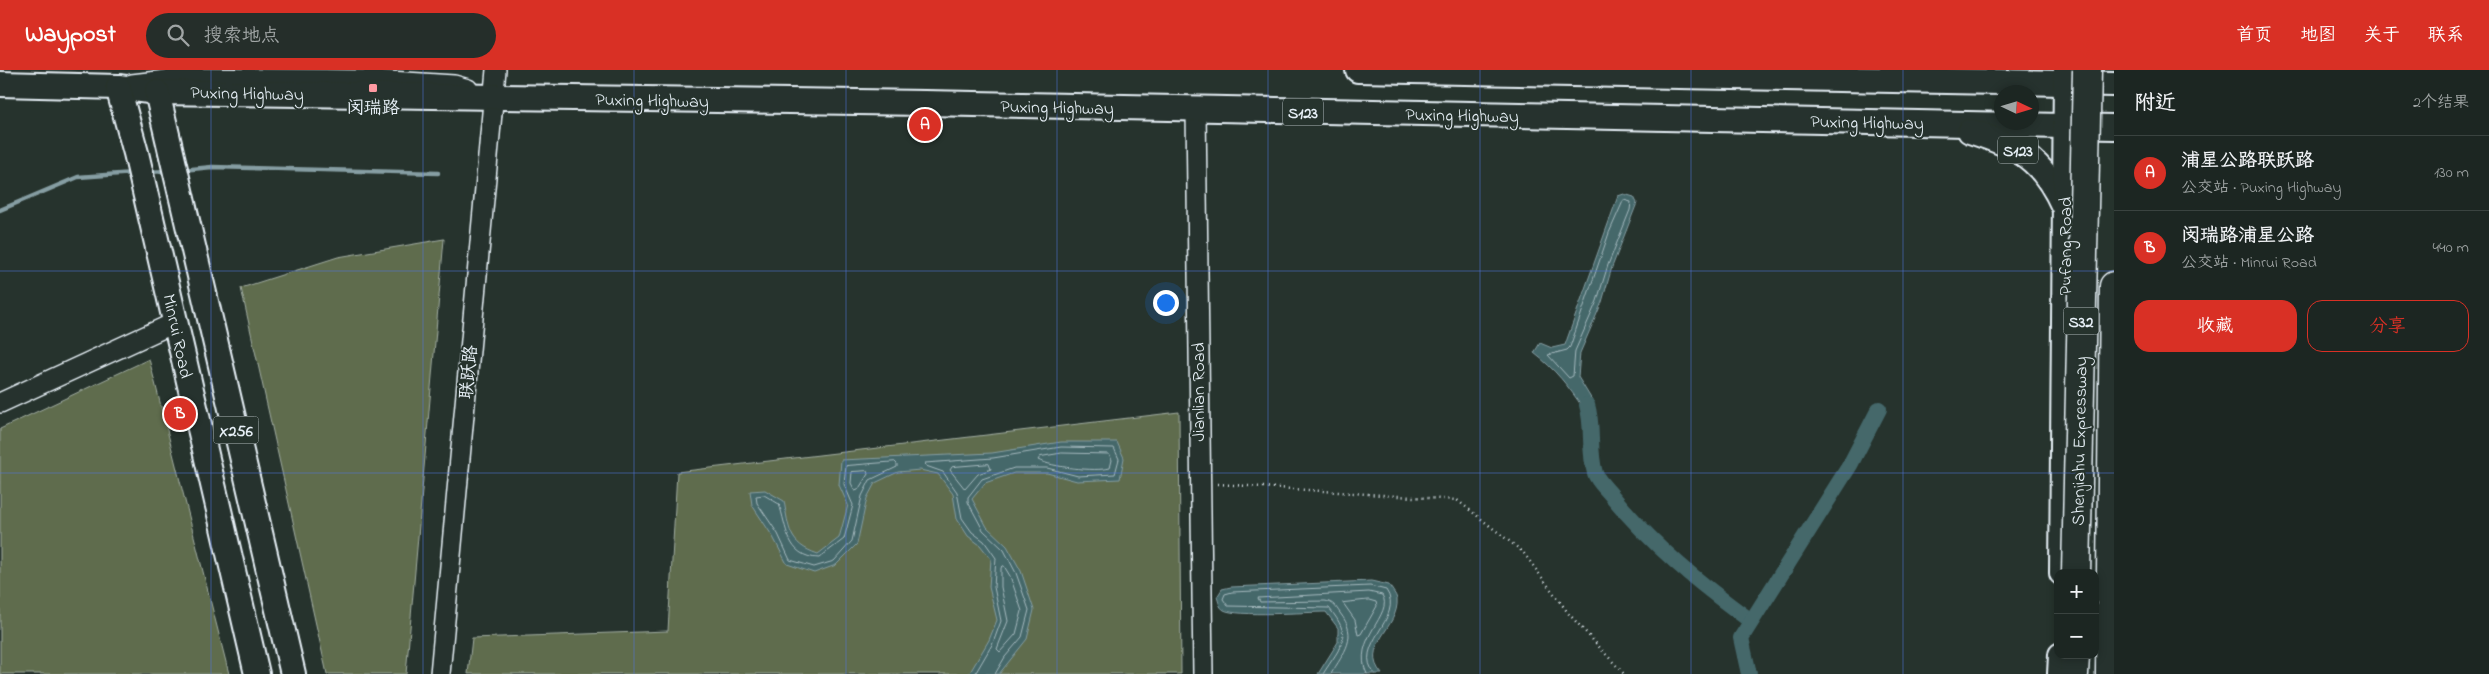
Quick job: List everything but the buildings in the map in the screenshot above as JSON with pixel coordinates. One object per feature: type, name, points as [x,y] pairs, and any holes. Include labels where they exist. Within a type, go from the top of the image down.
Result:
[{"type":"highway","name":"Shenjiahu Expressway","points":[[2073,74],[2076,569]]},
{"type":"highway","name":"Shenjiahu Expressway","points":[[2110,674],[2114,286]]},
{"type":"highway","points":[[2074,674],[2075,659]]},
{"type":"main road","points":[[1358,70],[1949,81],[2073,74],[2114,84]]},
{"type":"main road","points":[[1949,81],[1993,70]]},
{"type":"main road","name":"Pufang Road","points":[[2062,569],[2065,126],[2073,74]]},
{"type":"main road","name":"Puxing Highway","points":[[0,84],[118,87],[157,92],[2114,127]]},
{"type":"main road","name":"Minrui Road","points":[[118,87],[145,190],[257,674]]},
{"type":"main road","name":"Minrui Road","points":[[157,92],[293,674]]},
{"type":"main road","name":"S123","points":[[1947,124],[2008,144],[2030,158],[2054,186],[2065,209]]},
{"type":"main road","points":[[2060,674],[2061,659]]},
{"type":"street","name":"联跃路","points":[[440,674],[496,70]]},
{"type":"street","points":[[118,87],[150,80],[183,78],[373,80],[454,85],[493,98]]},
{"type":"street","name":"Jianlian Road","points":[[1196,110],[1199,482],[1203,674]]},
{"type":"street","points":[[0,403],[176,322]]},
{"type":"path","points":[[1199,482],[1457,500],[1523,552],[1570,614],[1624,674]]},
{"type":"green space","points":[[444,239],[406,674],[327,674],[241,288],[338,257]]},
{"type":"green space","points":[[149,359],[229,674],[0,674],[0,429]]},
{"type":"green space","points":[[1179,412],[1181,674],[468,674],[472,638],[668,631],[677,472]]},
{"type":"water","points":[[1624,194],[1634,197],[1637,203],[1612,267],[1602,302],[1580,353],[1578,377],[1592,400],[1583,408],[1549,365],[1534,353],[1540,343],[1552,348],[1565,345],[1618,196]]},
{"type":"water","points":[[1061,442],[1117,442],[1124,458],[1120,479],[1077,481],[1047,473],[1014,473],[985,483],[972,499],[987,527],[1007,546],[1021,571],[1034,610],[1027,639],[999,674],[969,674],[989,640],[997,620],[989,587],[991,559],[980,545],[968,536],[957,519],[953,494],[938,474],[920,470],[898,472],[875,483],[867,498],[857,544],[836,565],[814,573],[787,564],[773,537],[752,505],[750,491],[765,490],[784,501],[789,527],[795,540],[808,550],[818,554],[839,538],[848,505],[839,485],[841,460],[992,453]]},
{"type":"water","points":[[1371,581],[1389,585],[1397,599],[1393,619],[1377,646],[1375,655],[1376,664],[1382,674],[1318,674],[1338,642],[1338,628],[1326,612],[1257,614],[1231,612],[1222,609],[1217,597],[1222,589],[1231,587]]},
{"type":"waterway","points":[[182,170],[212,167],[438,173]]},
{"type":"waterway","points":[[147,172],[169,171]]},
{"type":"waterway","points":[[0,210],[78,177],[134,173]]},
{"type":"waterway","points":[[1587,405],[1593,464],[1596,476],[1600,482],[1644,532],[1678,564],[1751,621]]},
{"type":"waterway","points":[[1749,674],[1741,638],[1850,465],[1879,409]]},
{"type":"place","name":"闵瑞路","points":[[373,88]]},
{"type":"place","name":"浦星公路联跃路","points":[[925,125]]},
{"type":"place","name":"闵瑞路浦星公路","points":[[180,414]]}]
